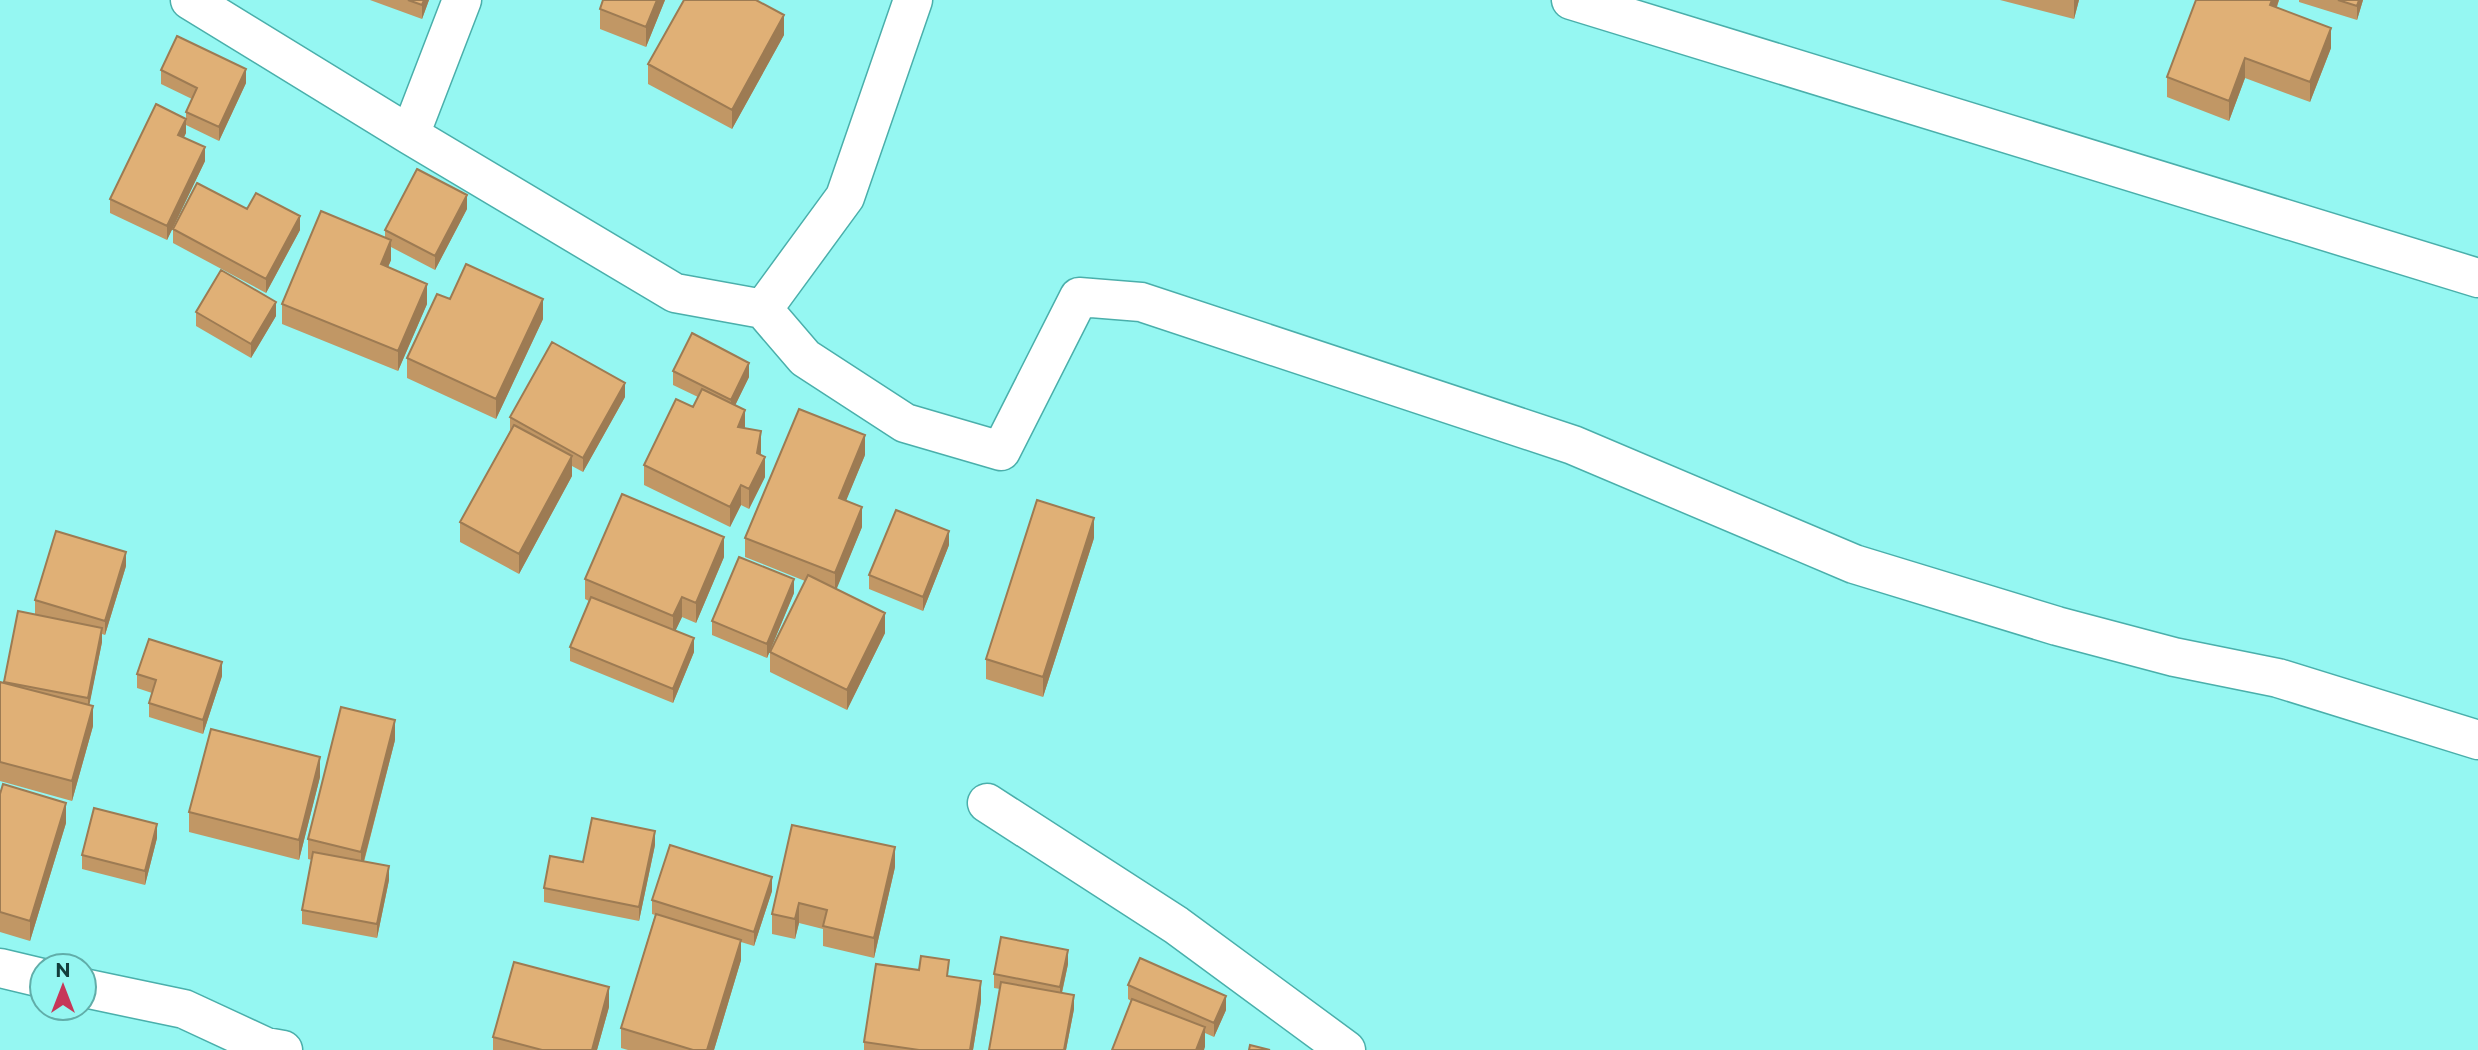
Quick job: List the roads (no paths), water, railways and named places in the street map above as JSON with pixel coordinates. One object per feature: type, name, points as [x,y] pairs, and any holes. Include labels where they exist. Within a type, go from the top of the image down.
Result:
[{"type":"street","points":[[190,0],[675,293],[763,309],[805,358],[905,423],[1001,451],[1079,297],[1141,302],[1573,445],[1854,564],[2135,647],[2278,678],[2478,740]]},
{"type":"street","points":[[410,135],[462,0]]},
{"type":"street","points":[[763,309],[845,197],[913,0]]},
{"type":"street","points":[[1571,0],[2478,278]]},
{"type":"street","points":[[986,803],[1176,925],[1346,1050]]},
{"type":"street","points":[[0,968],[28,975]]},
{"type":"street","points":[[98,991],[184,1009],[271,1049]]}]
